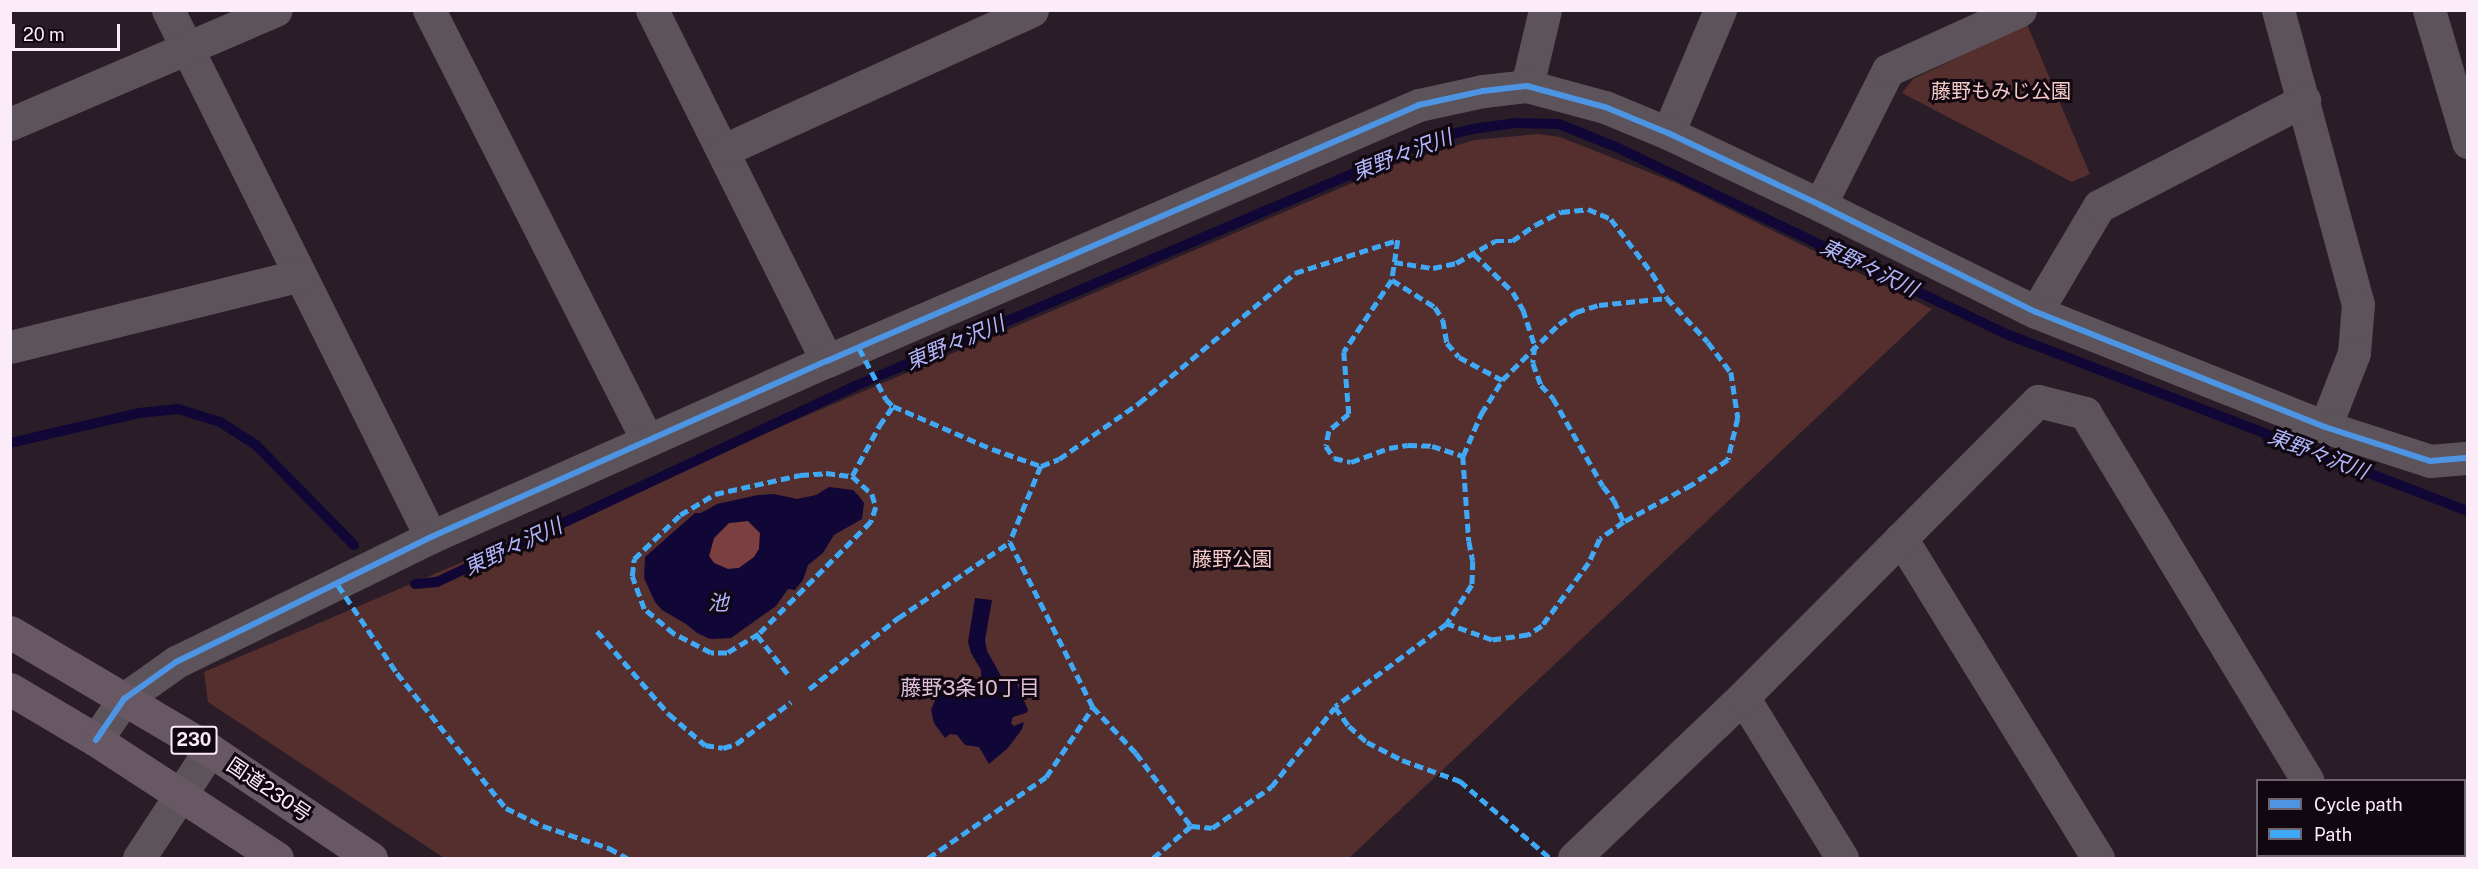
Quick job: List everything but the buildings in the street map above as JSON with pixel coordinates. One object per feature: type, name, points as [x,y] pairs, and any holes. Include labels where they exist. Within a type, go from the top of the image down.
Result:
[{"type":"highway","name":"国道230号","points":[[10,632],[210,750],[371,858]]},
{"type":"highway","name":"230","points":[[10,689],[96,740],[277,858]]},
{"type":"street","points":[[168,10],[431,537]]},
{"type":"street","points":[[10,124],[276,10]]},
{"type":"street","points":[[429,10],[647,440]]},
{"type":"street","points":[[652,10],[724,150],[826,361]]},
{"type":"street","points":[[724,150],[1032,10]]},
{"type":"street","points":[[1527,86],[1545,10]]},
{"type":"street","points":[[1668,133],[1720,10]]},
{"type":"street","points":[[1820,205],[1888,70],[2020,10]]},
{"type":"street","points":[[2277,10],[2304,100],[2358,304],[2354,353],[2325,428]]},
{"type":"street","points":[[2429,10],[2468,142]]},
{"type":"street","points":[[96,740],[124,699],[176,662],[431,537],[826,361],[1419,105],[1483,91],[1527,86],[1605,107],[1668,133],[1820,205],[2036,312],[2325,428],[2430,461],[2468,458]]},
{"type":"street","points":[[2036,312],[2099,206],[2304,100]]},
{"type":"street","points":[[10,347],[300,275]]},
{"type":"street","points":[[1574,858],[1743,697],[2038,401],[2085,413],[2306,779]]},
{"type":"street","points":[[1901,538],[2098,858]]},
{"type":"street","points":[[1743,697],[1842,858]]},
{"type":"street","points":[[139,858],[210,750]]},
{"type":"green space","name":"藤野もみじ公園","points":[[2027,24],[2090,174],[2072,182],[1902,93],[1913,79]]},
{"type":"green space","name":"藤野公園","points":[[1538,134],[1560,137],[1676,183],[1932,309],[1349,858],[444,858],[208,702],[204,672],[1397,164],[1474,140]]},
{"type":"shaded area","points":[[748,521],[760,533],[759,549],[754,557],[739,568],[728,569],[714,563],[709,556],[714,538],[729,523]]},
{"type":"water","name":"池","points":[[829,487],[853,490],[864,503],[862,519],[834,535],[823,553],[808,565],[803,580],[795,590],[788,589],[776,606],[731,638],[710,639],[697,633],[662,610],[655,602],[644,578],[645,557],[695,513],[701,513],[717,504],[758,495],[774,494],[797,499],[816,495]],"holes":[[[748,521],[760,533],[759,549],[754,557],[739,568],[728,569],[714,563],[709,556],[714,538],[729,523]]]},
{"type":"water","points":[[975,598],[992,600],[985,640],[987,651],[1001,676],[1017,684],[1028,710],[1026,713],[1013,717],[1011,723],[1014,726],[1024,722],[1022,729],[1008,748],[989,764],[979,747],[965,745],[957,735],[950,734],[945,738],[934,723],[931,710],[941,686],[955,691],[968,687],[981,677],[981,670],[971,653],[968,642]]},
{"type":"waterway","name":"東野々沢川","points":[[415,584],[437,582],[860,384],[1436,138],[1472,129],[1515,123],[1559,124],[1616,147],[2009,335],[2468,511]]},
{"type":"waterway","name":"東野々沢川","points":[[10,443],[139,413],[178,409],[220,422],[256,445],[354,545]]},
{"type":"marked path","points":[[1394,262],[1433,268],[1456,263],[1495,241],[1512,241],[1535,225],[1561,212],[1588,209],[1611,219],[1652,273],[1667,298],[1708,342],[1731,372],[1738,418],[1728,460],[1692,485],[1624,522],[1600,539],[1589,563],[1542,626],[1528,635],[1492,640],[1447,624]]},
{"type":"marked path","points":[[1041,466],[1059,459],[1139,403],[1295,273],[1398,240],[1392,280],[1344,352],[1349,414],[1329,431],[1326,446],[1334,458],[1351,462],[1389,448],[1408,445],[1432,446],[1463,456],[1469,541],[1473,561],[1472,585],[1447,624],[1335,707]]},
{"type":"marked path","points":[[1474,254],[1513,292],[1523,309],[1535,346],[1533,363],[1541,385],[1553,398],[1603,486],[1614,500],[1624,522]]},
{"type":"marked path","points":[[1392,280],[1435,307],[1443,320],[1447,343],[1459,357],[1502,380]]},
{"type":"marked path","points":[[1463,456],[1481,414],[1502,380],[1559,324],[1576,312],[1599,305],[1667,298]]},
{"type":"marked path","points":[[859,348],[886,399],[893,406],[992,449],[1041,466],[1010,542]]},
{"type":"marked path","points":[[852,476],[879,426],[893,406]]},
{"type":"marked path","points":[[826,473],[852,476],[872,494],[876,507],[871,522],[759,634],[727,653],[711,653],[674,634],[644,609],[632,576],[634,559],[680,515],[715,494],[800,475],[826,473]]},
{"type":"marked path","points":[[809,689],[898,618],[1010,542],[1093,707]]},
{"type":"marked path","points":[[338,585],[397,673],[506,808],[543,826],[609,848],[627,858]]},
{"type":"marked path","points":[[597,631],[669,714],[705,745],[723,748],[736,744],[791,702]]},
{"type":"marked path","points":[[757,635],[788,674]]},
{"type":"marked path","points":[[928,858],[1046,777],[1093,707],[1136,753],[1191,826],[1212,828],[1271,787],[1335,707],[1349,726],[1367,742],[1402,760],[1460,781],[1550,858]]},
{"type":"marked path","points":[[1153,858],[1191,826]]},
{"type":"cycle path","points":[[96,740],[124,699],[176,662],[431,537],[827,361],[1419,105],[1483,91],[1527,86],[1605,107],[1668,133],[1820,205],[2036,312],[2325,427],[2430,461],[2468,458]]},
{"type":"district","name":"藤野3条10丁目","points":[[970,688]]}]
